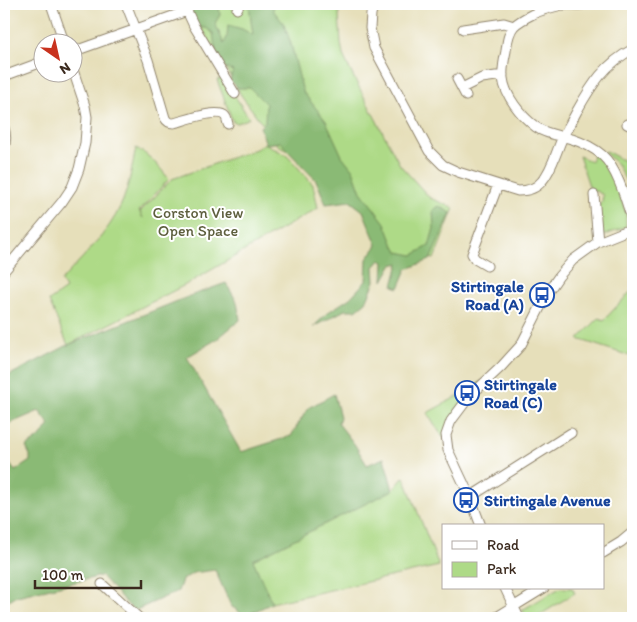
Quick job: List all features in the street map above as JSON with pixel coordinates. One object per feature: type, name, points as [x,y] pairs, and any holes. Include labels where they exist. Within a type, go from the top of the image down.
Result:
[{"type":"street","points":[[51,4],[61,32]]},
{"type":"street","points":[[126,4],[148,60],[167,122],[174,123],[220,113],[225,116],[228,124]]},
{"type":"street","points":[[374,4],[370,28],[374,48],[429,151],[442,165],[518,191],[527,191],[542,182],[563,137],[589,89],[597,78],[620,56],[633,49]]},
{"type":"street","points":[[589,4],[583,6],[563,4],[542,10],[514,26],[507,41],[503,75],[504,85],[511,100],[535,127],[546,133],[572,139],[602,155],[614,172],[627,202],[633,224]]},
{"type":"street","points":[[82,48],[136,29],[187,7],[194,26],[235,94]]},
{"type":"street","points":[[463,29],[504,22],[514,26]]},
{"type":"street","points":[[4,76],[32,66]]},
{"type":"street","points":[[457,78],[464,92],[482,78],[503,75]]},
{"type":"street","points":[[4,270],[62,202],[72,188],[80,169],[87,117],[77,82]]},
{"type":"street","points":[[4,128],[4,148]]},
{"type":"street","points":[[487,266],[472,254],[498,185]]},
{"type":"street","points":[[594,195],[598,242]]},
{"type":"street","points":[[480,524],[448,450],[446,435],[451,421],[469,397],[521,345],[548,292],[573,260],[598,242],[633,228]]},
{"type":"street","points":[[470,497],[571,433]]},
{"type":"street","points":[[604,552],[633,532]]},
{"type":"street","points":[[102,584],[139,618]]},
{"type":"street","points":[[506,590],[519,618]]},
{"type":"street","points":[[495,618],[541,590]]},
{"type":"green space","points":[[192,4],[226,4],[234,10],[243,4],[340,4],[339,15],[343,55],[400,165],[430,198],[454,208],[434,259],[397,261],[363,210],[317,178],[292,153],[278,145],[241,95],[206,35],[192,16]]},
{"type":"green space","points":[[192,4],[216,4],[219,7],[220,15],[215,23],[224,44],[228,25],[253,35],[250,4],[274,4],[273,10],[284,24],[291,44],[303,92],[326,121],[342,156],[353,170],[361,192],[385,223],[398,252],[413,255],[429,246],[434,228],[433,210],[439,206],[451,213],[430,260],[407,269],[399,288],[393,286],[399,263],[392,265],[383,281],[384,262],[380,260],[374,267],[375,281],[366,302],[356,310],[345,310],[313,327],[330,311],[350,298],[366,281],[367,259],[377,245],[363,211],[350,201],[326,204],[316,180],[281,142],[266,144],[260,127],[265,122],[266,104],[250,88],[238,88],[230,80],[233,71],[227,69],[217,56],[213,33],[206,28],[199,28],[192,12]]},
{"type":"green space","points":[[222,78],[248,119],[237,123],[233,122],[217,80]]},
{"type":"green space","name":"Corston View Open Space","points":[[265,143],[287,156],[310,181],[313,185],[318,208],[189,283],[68,345],[49,301],[66,289],[61,281],[94,245],[116,216],[126,191],[136,148],[150,158],[169,179],[139,211],[143,218],[140,212],[172,179],[256,149]]},
{"type":"green space","points":[[606,151],[628,163],[633,168],[633,198],[617,164],[605,153]]},
{"type":"green space","points":[[593,155],[600,158],[605,164],[616,183],[626,213],[626,227],[600,237],[598,205],[602,202],[603,195],[596,191],[591,192],[579,156],[591,161]]},
{"type":"green space","points":[[226,283],[237,302],[240,320],[217,339],[187,357],[241,452],[291,436],[308,408],[334,394],[340,417],[338,423],[367,465],[384,458],[393,490],[253,560],[272,603],[245,616],[231,606],[215,570],[193,573],[182,580],[178,591],[134,611],[101,576],[17,596],[4,602],[4,465],[9,463],[15,471],[30,461],[30,455],[26,447],[39,438],[50,425],[39,411],[4,426],[4,378],[68,345]]},
{"type":"green space","points":[[633,289],[633,357],[578,339],[599,318],[604,320]]},
{"type":"green space","points":[[482,381],[444,439],[427,413]]},
{"type":"green space","points":[[404,477],[439,566],[267,604],[240,542],[393,490]]},
{"type":"green space","points":[[557,590],[573,590],[575,593],[535,618],[528,618],[522,610]]},
{"type":"place","name":"Stirtingale Road (A)","points":[[542,295]]},
{"type":"place","name":"Stirtingale Road (C)","points":[[467,393]]},
{"type":"place","name":"Stirtingale Avenue","points":[[466,500]]}]
